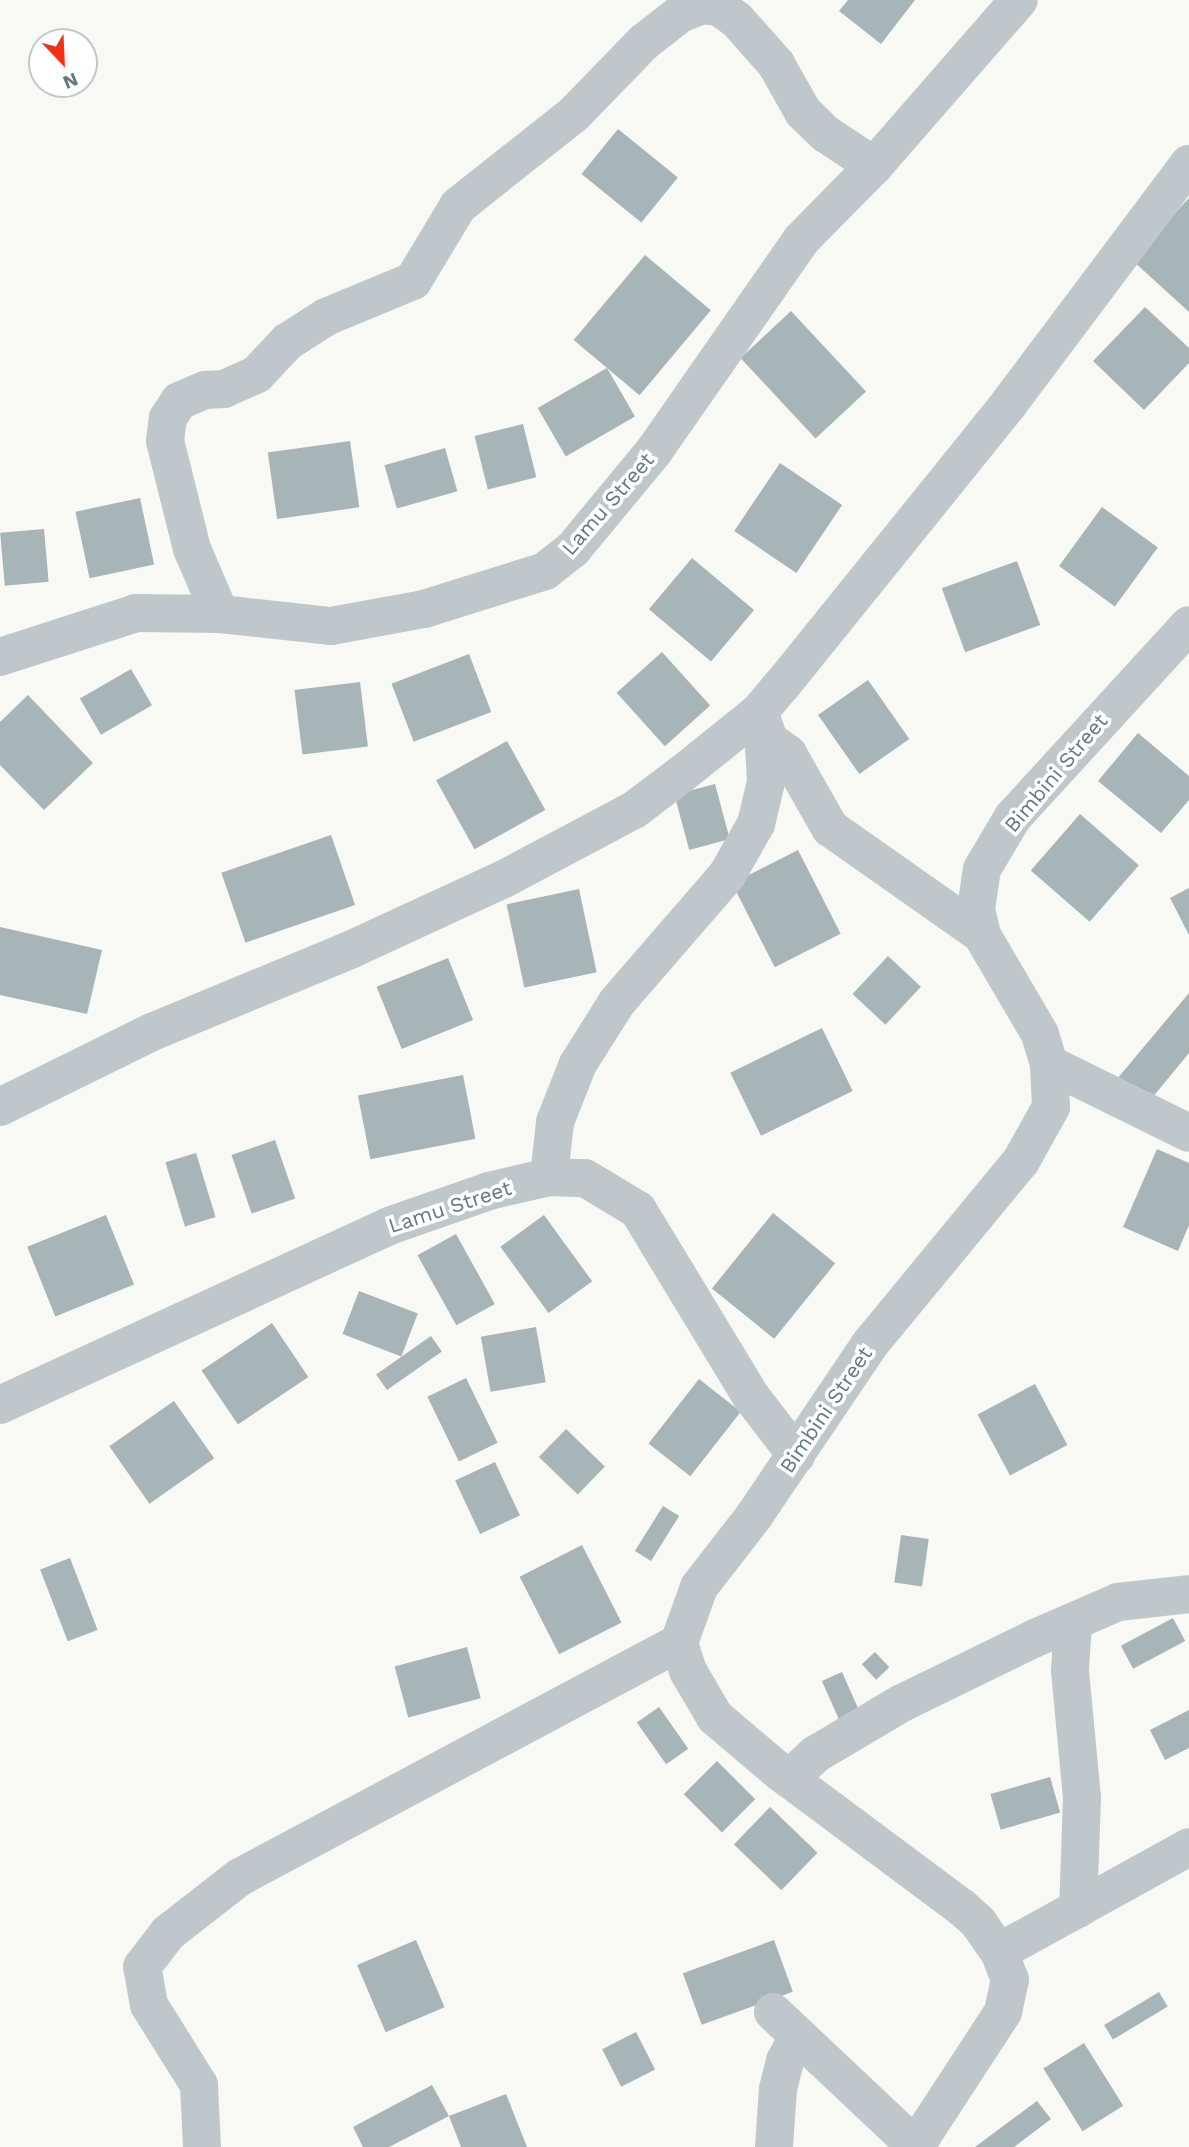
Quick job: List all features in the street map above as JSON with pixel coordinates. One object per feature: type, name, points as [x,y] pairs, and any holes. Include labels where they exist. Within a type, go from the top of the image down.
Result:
[{"type":"street","name":"Lamu Street","points":[[0,657],[136,613],[220,614],[331,626],[424,609],[545,571],[573,550],[654,451],[802,240],[874,166],[1019,0]]},
{"type":"street","points":[[220,614],[192,548],[165,441],[168,418],[179,401],[205,390],[225,389],[257,374],[287,342],[326,317],[413,281],[458,206],[574,114],[644,41],[680,14],[702,5],[719,7],[737,20],[776,64],[803,112],[826,134],[874,166]]},
{"type":"street","points":[[0,1107],[152,1032],[350,950],[590,836],[764,726],[1189,164]]},
{"type":"street","name":"Bimbini Street","points":[[679,1643],[699,1587],[796,1455],[870,1344],[1021,1161],[1051,1107],[1049,1064],[1040,1034],[982,935],[976,909],[982,869],[1013,817],[1189,625]]},
{"type":"street","points":[[764,726],[788,754],[830,828],[982,935]]},
{"type":"street","points":[[549,1177],[555,1122],[578,1063],[617,1002],[727,875],[756,824],[766,782],[764,726]]},
{"type":"street","points":[[1049,1064],[1189,1133]]},
{"type":"street","name":"Lamu Street","points":[[0,1405],[388,1226],[489,1191],[549,1177],[585,1178],[638,1210],[750,1395],[796,1455]]},
{"type":"street","points":[[789,1779],[816,1754],[902,1703],[1073,1622],[1118,1602],[1189,1594]]},
{"type":"street","points":[[1073,1622],[1070,1671],[1082,1797],[1078,1909]]},
{"type":"street","points":[[202,2147],[199,2085],[149,2005],[142,1967],[169,1933],[240,1877],[679,1643],[688,1671],[715,1717],[789,1779],[979,1923],[999,1952],[1010,1980],[1003,2012],[915,2146],[785,2024],[785,2061],[778,2089],[774,2147]]},
{"type":"street","points":[[999,1952],[1189,1847]]},
{"type":"building","points":[[848,0],[915,0],[881,44],[839,11]]},
{"type":"building","points":[[618,129],[678,177],[641,223],[581,174]]},
{"type":"building","points":[[1189,198],[1189,312],[1132,260]]},
{"type":"building","points":[[645,255],[711,310],[640,395],[574,340]]},
{"type":"building","points":[[1145,307],[1189,348],[1189,363],[1144,410],[1093,361]]},
{"type":"building","points":[[791,311],[866,391],[816,439],[741,358]]},
{"type":"building","points":[[607,368],[635,416],[566,456],[538,408]]},
{"type":"building","points":[[523,424],[536,477],[488,489],[474,436]]},
{"type":"building","points":[[350,441],[359,507],[277,519],[268,453]]},
{"type":"building","points":[[445,448],[457,491],[397,509],[384,465]]},
{"type":"building","points":[[780,463],[842,505],[796,573],[734,531]]},
{"type":"building","points":[[140,498],[154,565],[90,578],[75,512]]},
{"type":"building","points":[[1102,507],[1158,548],[1115,607],[1059,566]]},
{"type":"building","points":[[44,529],[49,582],[5,586],[0,533]]},
{"type":"building","points":[[692,558],[754,610],[711,661],[649,609]]},
{"type":"building","points":[[1017,561],[1040,625],[965,652],[942,588]]},
{"type":"building","points":[[662,652],[710,706],[665,746],[617,693]]},
{"type":"building","points":[[469,654],[491,712],[414,742],[392,684]]},
{"type":"building","points":[[131,669],[152,705],[101,735],[80,698]]},
{"type":"building","points":[[868,680],[909,739],[859,774],[818,715]]},
{"type":"building","points":[[360,682],[368,747],[302,755],[294,690]]},
{"type":"building","points":[[28,695],[93,763],[44,810],[0,765],[0,722]]},
{"type":"building","points":[[1138,733],[1189,776],[1189,800],[1161,833],[1098,781]]},
{"type":"building","points":[[507,741],[545,810],[474,849],[436,780]]},
{"type":"building","points":[[715,784],[730,839],[689,850],[674,795]]},
{"type":"building","points":[[1080,814],[1139,865],[1090,922],[1031,871]]},
{"type":"building","points":[[331,835],[355,905],[245,943],[221,873]]},
{"type":"building","points":[[798,850],[841,934],[775,967],[732,884]]},
{"type":"building","points":[[1189,888],[1189,935],[1170,898]]},
{"type":"building","points":[[579,889],[597,972],[524,988],[507,904]]},
{"type":"building","points":[[0,927],[102,950],[87,1014],[0,995]]},
{"type":"building","points":[[888,956],[921,987],[885,1025],[853,994]]},
{"type":"building","points":[[448,958],[473,1020],[402,1049],[377,987]]},
{"type":"building","points":[[1189,993],[1189,1053],[1147,1104],[1117,1079]]},
{"type":"building","points":[[822,1028],[853,1091],[761,1136],[730,1073]]},
{"type":"building","points":[[463,1075],[475,1139],[370,1159],[358,1095]]},
{"type":"building","points":[[275,1140],[295,1199],[252,1214],[232,1155]]},
{"type":"building","points":[[1157,1149],[1189,1163],[1189,1225],[1178,1251],[1123,1227]]},
{"type":"building","points":[[196,1153],[216,1217],[185,1226],[165,1162]]},
{"type":"building","points":[[773,1213],[835,1263],[774,1339],[712,1288]]},
{"type":"building","points":[[106,1215],[134,1285],[55,1316],[27,1247]]},
{"type":"building","points":[[544,1215],[592,1281],[549,1313],[500,1247]]},
{"type":"building","points":[[456,1234],[495,1304],[456,1325],[418,1255]]},
{"type":"building","points":[[359,1291],[418,1314],[401,1357],[343,1334]]},
{"type":"building","points":[[272,1323],[308,1377],[238,1424],[202,1371]]},
{"type":"building","points":[[536,1327],[546,1382],[491,1392],[481,1337]]},
{"type":"building","points":[[431,1336],[442,1352],[387,1390],[376,1374]]},
{"type":"building","points":[[466,1378],[498,1443],[459,1462],[427,1397]]},
{"type":"building","points":[[699,1379],[741,1412],[690,1476],[649,1444]]},
{"type":"building","points":[[1035,1384],[1067,1445],[1010,1475],[978,1415]]},
{"type":"building","points":[[174,1401],[214,1458],[149,1504],[109,1446]]},
{"type":"building","points":[[566,1429],[605,1467],[578,1495],[539,1457]]},
{"type":"building","points":[[495,1462],[520,1515],[480,1534],[455,1481]]},
{"type":"building","points":[[663,1506],[679,1516],[651,1561],[635,1551]]},
{"type":"building","points":[[901,1535],[929,1539],[922,1586],[894,1583]]},
{"type":"building","points":[[582,1545],[621,1623],[559,1654],[520,1577]]},
{"type":"building","points":[[70,1558],[98,1630],[68,1641],[40,1569]]},
{"type":"building","points":[[1173,1618],[1185,1641],[1133,1669],[1121,1646]]},
{"type":"building","points":[[467,1647],[481,1698],[408,1718],[395,1666]]},
{"type":"building","points":[[875,1652],[889,1667],[876,1680],[862,1664]]},
{"type":"building","points":[[842,1672],[861,1715],[841,1724],[822,1681]]},
{"type":"building","points":[[659,1707],[688,1749],[666,1764],[637,1722]]},
{"type":"building","points":[[1189,1710],[1189,1748],[1165,1760],[1150,1730]]},
{"type":"building","points":[[717,1761],[755,1799],[722,1832],[684,1794]]},
{"type":"building","points":[[1050,1777],[1060,1813],[1001,1830],[990,1794]]},
{"type":"building","points":[[770,1807],[817,1853],[781,1890],[734,1844]]},
{"type":"building","points":[[416,1940],[445,2007],[386,2032],[357,1965]]},
{"type":"building","points":[[774,1940],[793,1992],[702,2025],[683,1973]]},
{"type":"building","points":[[1159,1992],[1168,2007],[1113,2040],[1104,2025]]},
{"type":"building","points":[[636,2032],[655,2069],[621,2087],[602,2049]]},
{"type":"building","points":[[1084,2043],[1123,2106],[1083,2131],[1043,2068]]},
{"type":"building","points":[[432,2085],[449,2116],[389,2147],[363,2147],[353,2127]]},
{"type":"building","points":[[506,2094],[527,2147],[461,2147],[449,2116]]},
{"type":"building","points":[[1037,2101],[1051,2119],[1014,2147],[975,2147]]}]
